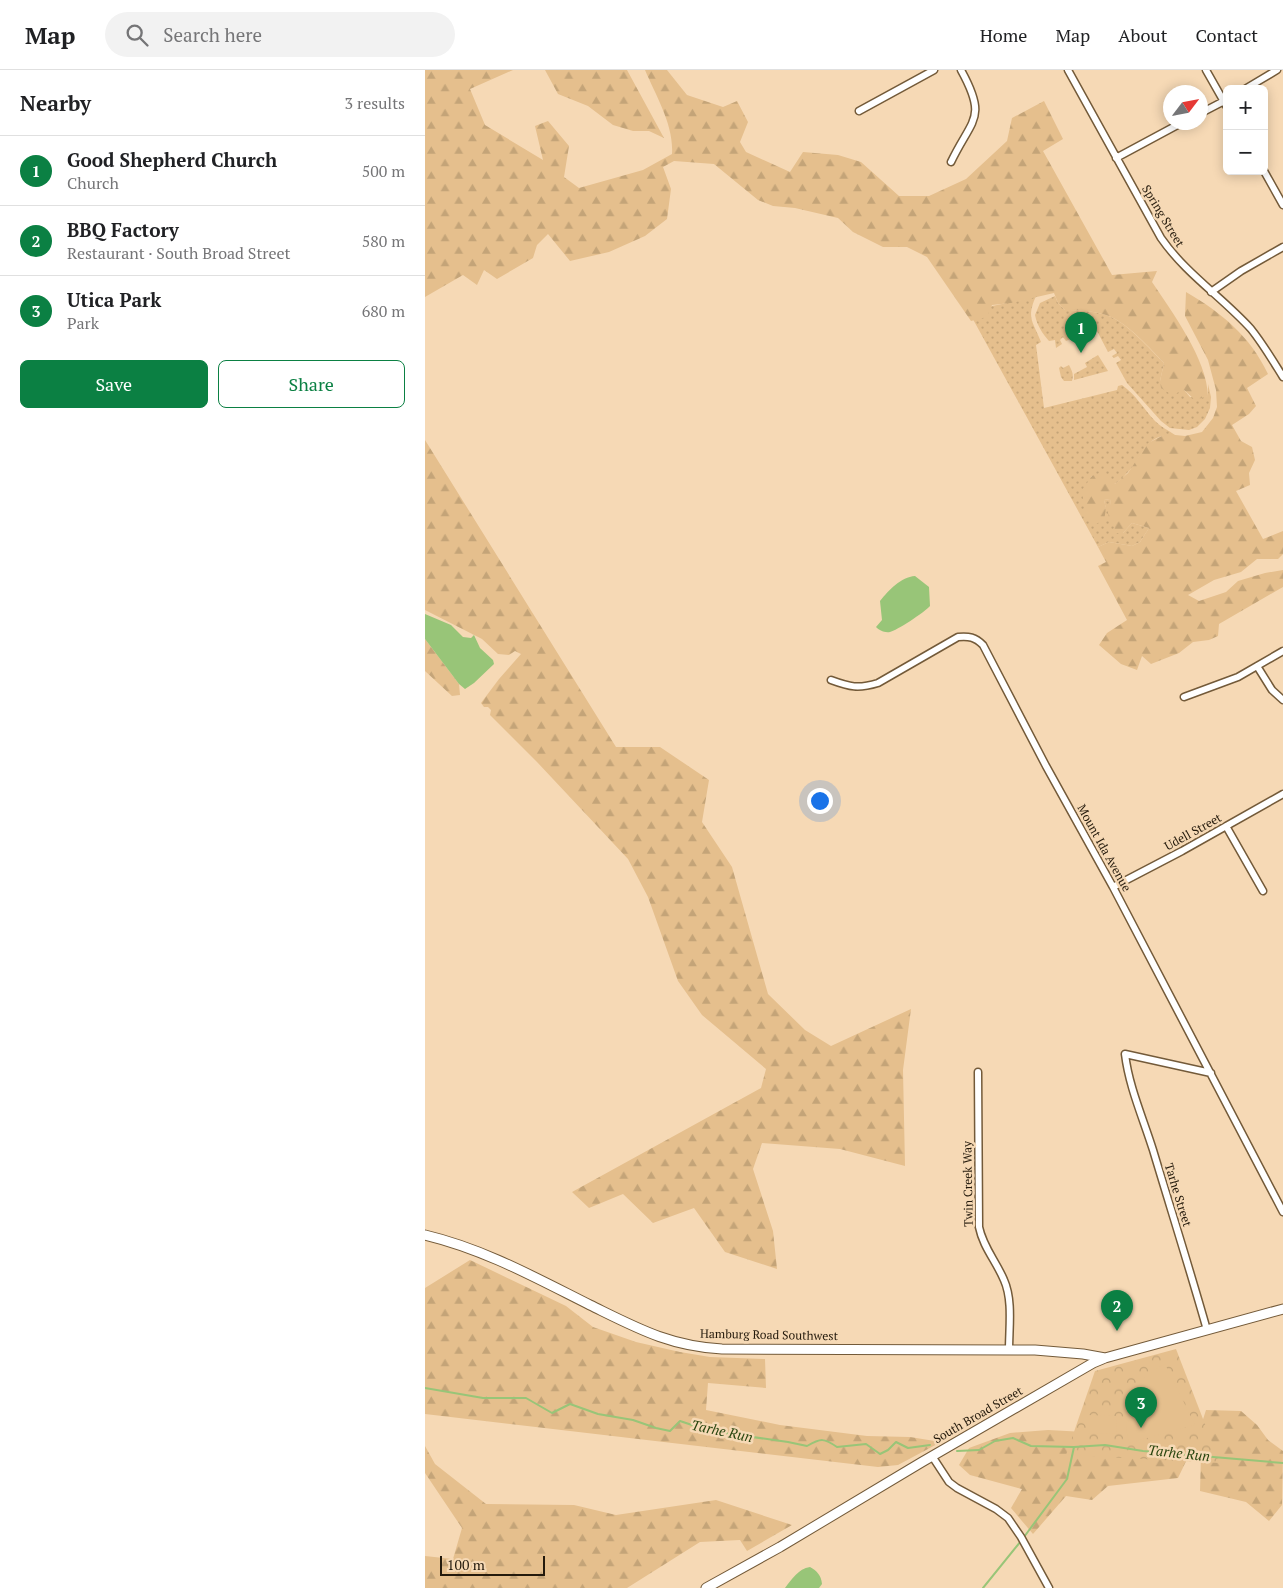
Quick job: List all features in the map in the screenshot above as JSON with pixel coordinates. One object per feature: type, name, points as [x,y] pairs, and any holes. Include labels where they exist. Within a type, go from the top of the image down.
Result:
[{"type":"street","points":[[859,111],[934,70]]},
{"type":"street","points":[[951,162],[972,124],[976,109],[973,94],[961,70]]},
{"type":"street","name":"Spring Street","points":[[1068,70],[1166,245],[1180,262],[1255,334],[1283,377]]},
{"type":"street","points":[[1206,70],[1223,97]]},
{"type":"street","points":[[1252,85],[1277,70]]},
{"type":"street","points":[[1208,110],[1223,103]]},
{"type":"street","points":[[1116,158],[1168,130]]},
{"type":"street","points":[[1266,175],[1283,205]]},
{"type":"street","points":[[1211,292],[1241,271],[1283,247]]},
{"type":"street","name":"Mount Ida Avenue","points":[[831,680],[853,688],[866,687],[878,683],[957,637],[968,636],[976,638],[983,646],[1113,887],[1283,1212]]},
{"type":"street","points":[[1184,697],[1238,676],[1283,651]]},
{"type":"street","points":[[1257,666],[1272,690],[1283,700]]},
{"type":"street","name":"Udell Street","points":[[1113,887],[1283,794]]},
{"type":"street","points":[[1226,826],[1263,891]]},
{"type":"street","name":"Tarhe Street","points":[[1207,1330],[1126,1067],[1125,1054],[1211,1073]]},
{"type":"street","name":"Twin Creek Way","points":[[978,1072],[979,1227],[983,1242],[1006,1287],[1009,1304],[1009,1350]]},
{"type":"street","name":"Hamburg Road Southwest","points":[[425,1235],[492,1257],[632,1326],[681,1344],[702,1348],[1009,1350],[1067,1352],[1105,1358]]},
{"type":"street","name":"South Broad Street","points":[[706,1588],[967,1437],[1058,1382],[1105,1358],[1283,1309]]},
{"type":"street","points":[[932,1456],[949,1482],[1008,1518],[1021,1537],[1049,1588]]},
{"type":"green space","points":[[425,70],[513,70],[470,89],[485,125],[543,160],[535,126],[548,121],[569,146],[564,177],[579,188],[643,170],[672,154],[672,143],[667,122],[645,70],[667,70],[687,95],[723,107],[737,101],[748,122],[740,142],[746,152],[790,172],[803,152],[838,155],[861,162],[899,196],[929,196],[966,179],[1007,141],[1012,118],[1044,101],[1063,139],[1043,151],[1112,275],[1157,271],[1152,282],[1178,321],[1195,352],[1202,367],[1208,396],[1195,400],[1184,390],[1172,395],[1161,388],[1160,381],[1164,363],[1132,331],[1118,320],[1101,313],[1065,310],[1058,303],[1054,293],[1011,303],[992,305],[987,317],[971,321],[927,257],[907,247],[883,247],[853,232],[838,218],[795,208],[773,206],[758,200],[714,164],[674,161],[663,167],[671,189],[667,219],[645,236],[609,252],[570,261],[548,234],[537,245],[533,258],[497,279],[484,270],[477,285],[463,275],[425,297]]},
{"type":"green space","points":[[545,70],[627,70],[664,138],[649,131],[633,131],[613,125],[588,106],[558,94]]},
{"type":"green space","points":[[1186,292],[1223,317],[1244,337],[1261,360],[1268,374],[1247,388],[1256,406],[1249,414],[1232,425],[1241,441],[1252,447],[1255,460],[1249,473],[1250,485],[1236,491],[1263,539],[1283,531],[1283,554],[1278,559],[1257,559],[1241,572],[1214,580],[1188,595],[1199,601],[1226,592],[1238,581],[1283,570],[1283,587],[1219,624],[1218,636],[1209,640],[1193,642],[1179,653],[1151,664],[1142,656],[1137,670],[1121,664],[1099,645],[1107,633],[1127,620],[1098,566],[1106,562],[1098,547],[1109,542],[1132,546],[1140,542],[1149,528],[1132,523],[1123,533],[1115,533],[1114,523],[1109,520],[1110,499],[1104,500],[1106,508],[1104,521],[1095,524],[1085,515],[1082,490],[1092,476],[1102,472],[1115,484],[1128,473],[1148,443],[1166,434],[1185,436],[1202,432],[1213,418],[1217,407],[1216,390],[1208,360],[1185,316]]},
{"type":"green space","points":[[1036,296],[1031,315],[1041,342],[1036,345],[1044,408],[1117,390],[1118,386],[1122,385],[1155,421],[1175,435],[1165,435],[1151,442],[1133,467],[1115,484],[1091,476],[1106,509],[1104,500],[1110,499],[1114,523],[1123,533],[1132,523],[1149,528],[1140,542],[1132,546],[1109,542],[1098,547],[969,312]]},
{"type":"green space","points":[[1055,296],[1058,303],[1065,310],[1101,313],[1118,320],[1139,337],[1164,363],[1160,381],[1184,390],[1190,397],[1208,396],[1208,384],[1211,397],[1210,408],[1205,419],[1197,427],[1189,430],[1170,428],[1161,421],[1127,383],[1116,363],[1121,360],[1118,356],[1114,358],[1112,356],[1117,353],[1114,349],[1108,352],[1096,329],[1075,341],[1073,338],[1066,341],[1063,337],[1060,340],[1062,344],[1056,348],[1055,340],[1049,341],[1046,338],[1038,326],[1035,315],[1040,303]]},
{"type":"green space","points":[[1098,355],[1108,371],[1074,380],[1074,374],[1087,367],[1085,363]]},
{"type":"green space","points":[[1069,365],[1073,374],[1072,381],[1064,381],[1059,368]]},
{"type":"green space","points":[[425,440],[616,747],[660,747],[709,780],[702,822],[732,867],[768,994],[805,1030],[831,1046],[911,1009],[903,1070],[905,1166],[840,1149],[762,1143],[753,1169],[773,1231],[777,1269],[725,1252],[694,1208],[653,1223],[623,1194],[589,1208],[572,1192],[761,1088],[766,1069],[702,1015],[678,981],[648,897],[628,859],[490,715],[491,710],[488,707],[484,707],[481,703],[521,654],[515,651],[509,655],[498,654],[482,639],[425,610]]},
{"type":"green space","points":[[425,639],[459,684],[460,695],[452,696],[425,671]]},
{"type":"green space","points":[[470,1260],[566,1306],[593,1327],[636,1342],[710,1357],[765,1359],[766,1388],[708,1383],[706,1410],[780,1425],[867,1436],[910,1437],[941,1442],[898,1465],[878,1467],[425,1414],[425,1288]]},
{"type":"green space","points":[[1176,1349],[1220,1463],[1066,1455],[1095,1371]]},
{"type":"green space","points":[[1165,1364],[1195,1425],[1129,1443],[1126,1419],[1132,1396],[1137,1386],[1145,1378]]},
{"type":"green space","points":[[1206,1410],[1241,1411],[1257,1425],[1268,1440],[1283,1451],[1282,1505],[1269,1521],[1246,1502],[1200,1491],[1201,1455],[1190,1453],[1178,1478],[1108,1486],[1092,1500],[1066,1496],[1033,1534],[1011,1508],[1022,1489],[970,1475],[959,1465],[969,1448],[1010,1433],[1048,1430],[1197,1438]]},
{"type":"green space","points":[[1088,1415],[1117,1416],[1116,1434],[1088,1433]]},
{"type":"green space","points":[[425,1446],[435,1464],[486,1504],[574,1505],[616,1515],[716,1500],[792,1525],[747,1551],[740,1540],[700,1542],[627,1588],[425,1588],[425,1556],[453,1559],[462,1528],[425,1473]]},
{"type":"shaded area","points":[[915,576],[929,587],[930,606],[917,617],[893,631],[886,632],[876,627],[882,620],[880,601],[900,581]]},
{"type":"shaded area","points":[[425,614],[451,625],[463,637],[471,638],[474,635],[480,648],[493,660],[494,664],[465,689],[459,684],[425,639]]},
{"type":"shaded area","points":[[810,1567],[821,1578],[822,1584],[819,1588],[785,1588],[799,1572]]},
{"type":"waterway","name":"Tarhe Run","points":[[425,1388],[483,1398],[526,1398],[552,1413],[570,1404],[598,1414],[633,1420],[670,1431],[680,1421],[710,1431],[807,1446],[822,1440],[837,1447],[866,1444],[880,1454],[888,1450],[896,1442],[908,1448],[930,1445]]},
{"type":"waterway","name":"Tarhe Run","points":[[957,1451],[979,1450],[995,1441],[1013,1438],[1031,1446],[1074,1447],[1105,1445],[1143,1451],[1283,1463]]},
{"type":"waterway","name":"Tarhe Run","points":[[1024,1537],[1067,1479],[1074,1447]]},
{"type":"waterway","name":"Tarhe Run","points":[[983,1588],[1021,1541]]},
{"type":"place","name":"Good Shepherd Church","points":[[1081,353]]},
{"type":"place","name":"BBQ Factory","points":[[1117,1331]]},
{"type":"place","name":"Utica Park","points":[[1141,1428]]}]
